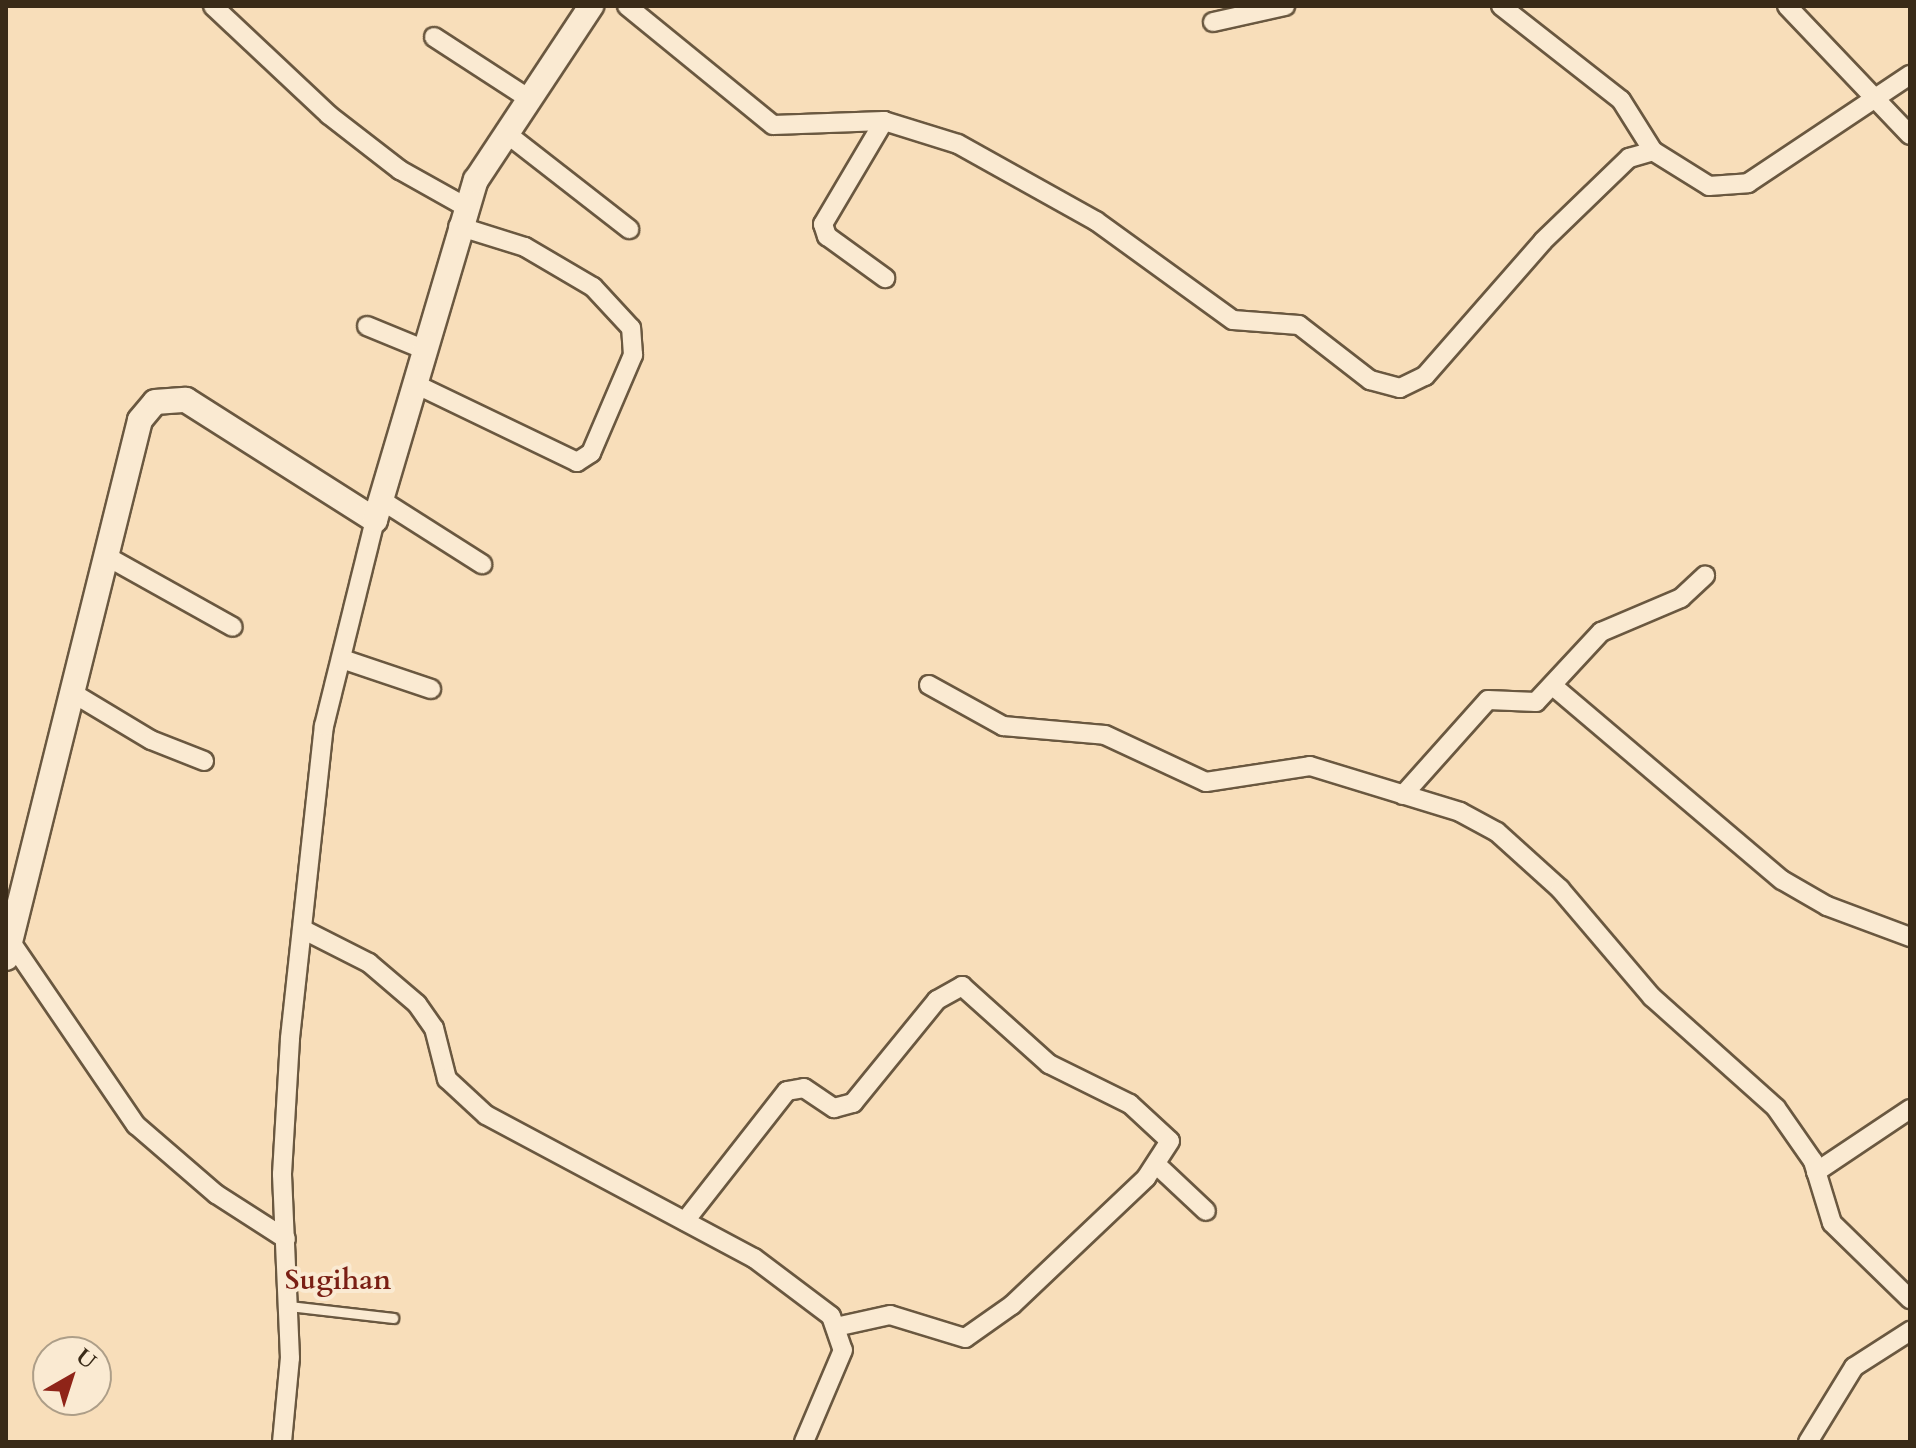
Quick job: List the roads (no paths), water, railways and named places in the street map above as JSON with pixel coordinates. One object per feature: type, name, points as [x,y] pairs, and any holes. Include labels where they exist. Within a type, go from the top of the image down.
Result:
[{"type":"street","points":[[213,6],[329,115],[462,216],[525,247],[593,287],[623,315],[633,355],[591,453],[577,462],[413,383]]},
{"type":"street","points":[[282,1442],[289,1306],[282,1141],[324,726],[378,510],[462,216],[507,134],[591,6]]},
{"type":"street","points":[[627,6],[773,125],[884,121],[1006,168],[1096,221],[1233,320],[1299,325],[1370,380],[1400,388],[1425,376],[1617,167],[1653,151]]},
{"type":"street","points":[[1213,22],[1285,6]]},
{"type":"street","points":[[1501,6],[1621,100],[1653,151],[1709,186],[1748,183],[1879,101],[1910,75]]},
{"type":"street","points":[[1787,6],[1910,135]]},
{"type":"street","points":[[434,37],[531,100]]},
{"type":"street","points":[[884,121],[823,224],[827,236],[885,278]]},
{"type":"street","points":[[507,134],[629,229]]},
{"type":"street","points":[[367,326],[423,349]]},
{"type":"street","points":[[286,1239],[216,1194],[136,1125],[8,950],[140,420],[168,397],[216,417],[378,510],[482,564]]},
{"type":"street","points":[[106,556],[233,627]]},
{"type":"street","points":[[1403,795],[1488,700],[1529,703],[1553,686],[1601,632],[1681,598],[1705,576]]},
{"type":"street","points":[[342,659],[431,689]]},
{"type":"street","points":[[929,685],[1003,726],[1105,735],[1206,782],[1310,766],[1460,812],[1519,848],[1652,997],[1776,1108],[1816,1172],[1825,1210],[1843,1238],[1910,1299]]},
{"type":"street","points":[[1553,686],[1782,880],[1910,937]]},
{"type":"street","points":[[71,692],[151,740],[204,761]]},
{"type":"street","points":[[304,930],[369,963],[417,1004],[434,1028],[447,1079],[469,1103],[557,1160],[754,1258],[840,1326],[843,1350],[803,1442]]},
{"type":"street","points":[[685,1221],[787,1091],[804,1088],[834,1108],[853,1103],[937,1000],[962,986],[1049,1064],[1155,1124],[1171,1147],[1157,1165],[1012,1305],[965,1338],[890,1315],[840,1326]]},
{"type":"street","points":[[1816,1172],[1910,1109]]},
{"type":"street","points":[[1157,1165],[1206,1211]]},
{"type":"street","points":[[1808,1442],[1845,1377],[1910,1331]]},
{"type":"lane","points":[[289,1306],[393,1318]]},
{"type":"district","name":"Sugihan","points":[[338,1280]]}]
